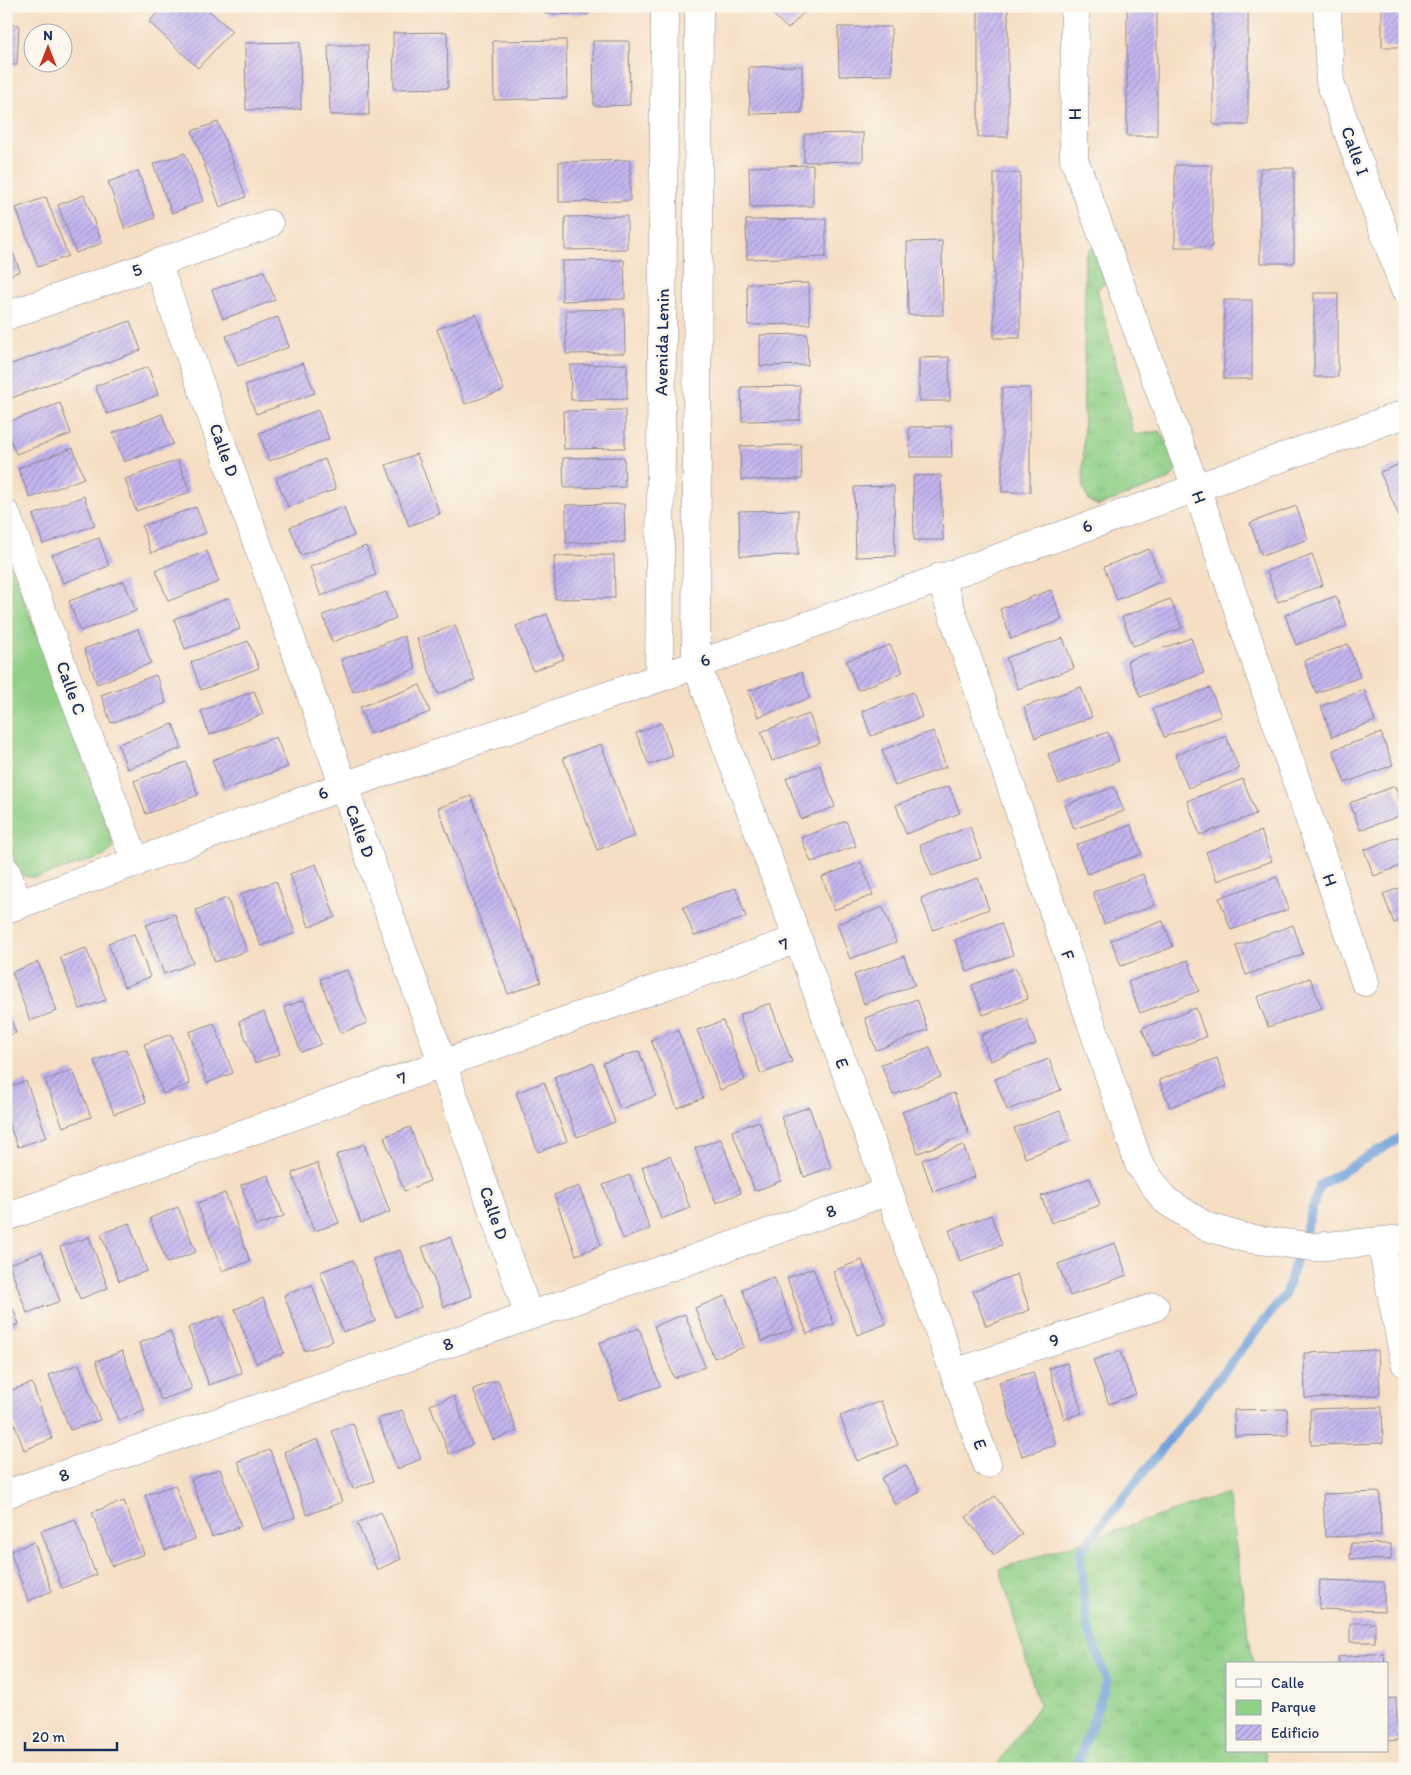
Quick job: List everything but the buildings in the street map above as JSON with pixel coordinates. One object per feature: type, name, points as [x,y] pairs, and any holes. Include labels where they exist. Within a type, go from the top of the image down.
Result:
[{"type":"street","name":"Avenida Lenin","points":[[659,678],[666,6]]},
{"type":"street","name":"Avenida Lenin","points":[[696,663],[699,6]]},
{"type":"street","name":"H","points":[[1075,6],[1074,159],[1196,488],[1365,982]]},
{"type":"street","name":"Calle I","points":[[1327,6],[1330,82],[1405,290]]},
{"type":"street","name":"5","points":[[6,316],[269,224]]},
{"type":"street","name":"Calle D","points":[[157,263],[443,1063],[529,1316]]},
{"type":"street","name":"6","points":[[13,907],[344,786],[659,678],[696,663],[1405,414]]},
{"type":"street","name":"Calle C","points":[[6,514],[136,863]]},
{"type":"street","name":"F","points":[[940,577],[1139,1164],[1165,1200],[1205,1226],[1245,1238],[1301,1246],[1393,1241]]},
{"type":"street","name":"E","points":[[696,663],[798,939],[986,1464]]},
{"type":"street","points":[[6,871],[13,907]]},
{"type":"street","name":"7","points":[[6,1216],[798,939]]},
{"type":"street","name":"8","points":[[6,1494],[529,1316],[888,1191]]},
{"type":"street","points":[[1393,1241],[1405,1363]]},
{"type":"street","name":"9","points":[[954,1373],[1154,1307]]},
{"type":"green space","points":[[1090,249],[1097,249],[1110,279],[1097,289],[1134,435],[1160,431],[1179,467],[1170,479],[1098,506],[1088,500],[1083,487],[1085,255]]},
{"type":"green space","points":[[6,550],[111,837],[113,849],[103,857],[38,877],[27,877],[19,872],[6,838]]},
{"type":"green space","points":[[1228,1493],[1253,1662],[1226,1662],[1226,1752],[1265,1752],[1268,1769],[994,1769],[1039,1705],[1000,1569]]},
{"type":"waterway","points":[[1076,1769],[1107,1681],[1086,1622],[1080,1552],[1285,1295],[1320,1185],[1405,1135]]}]
